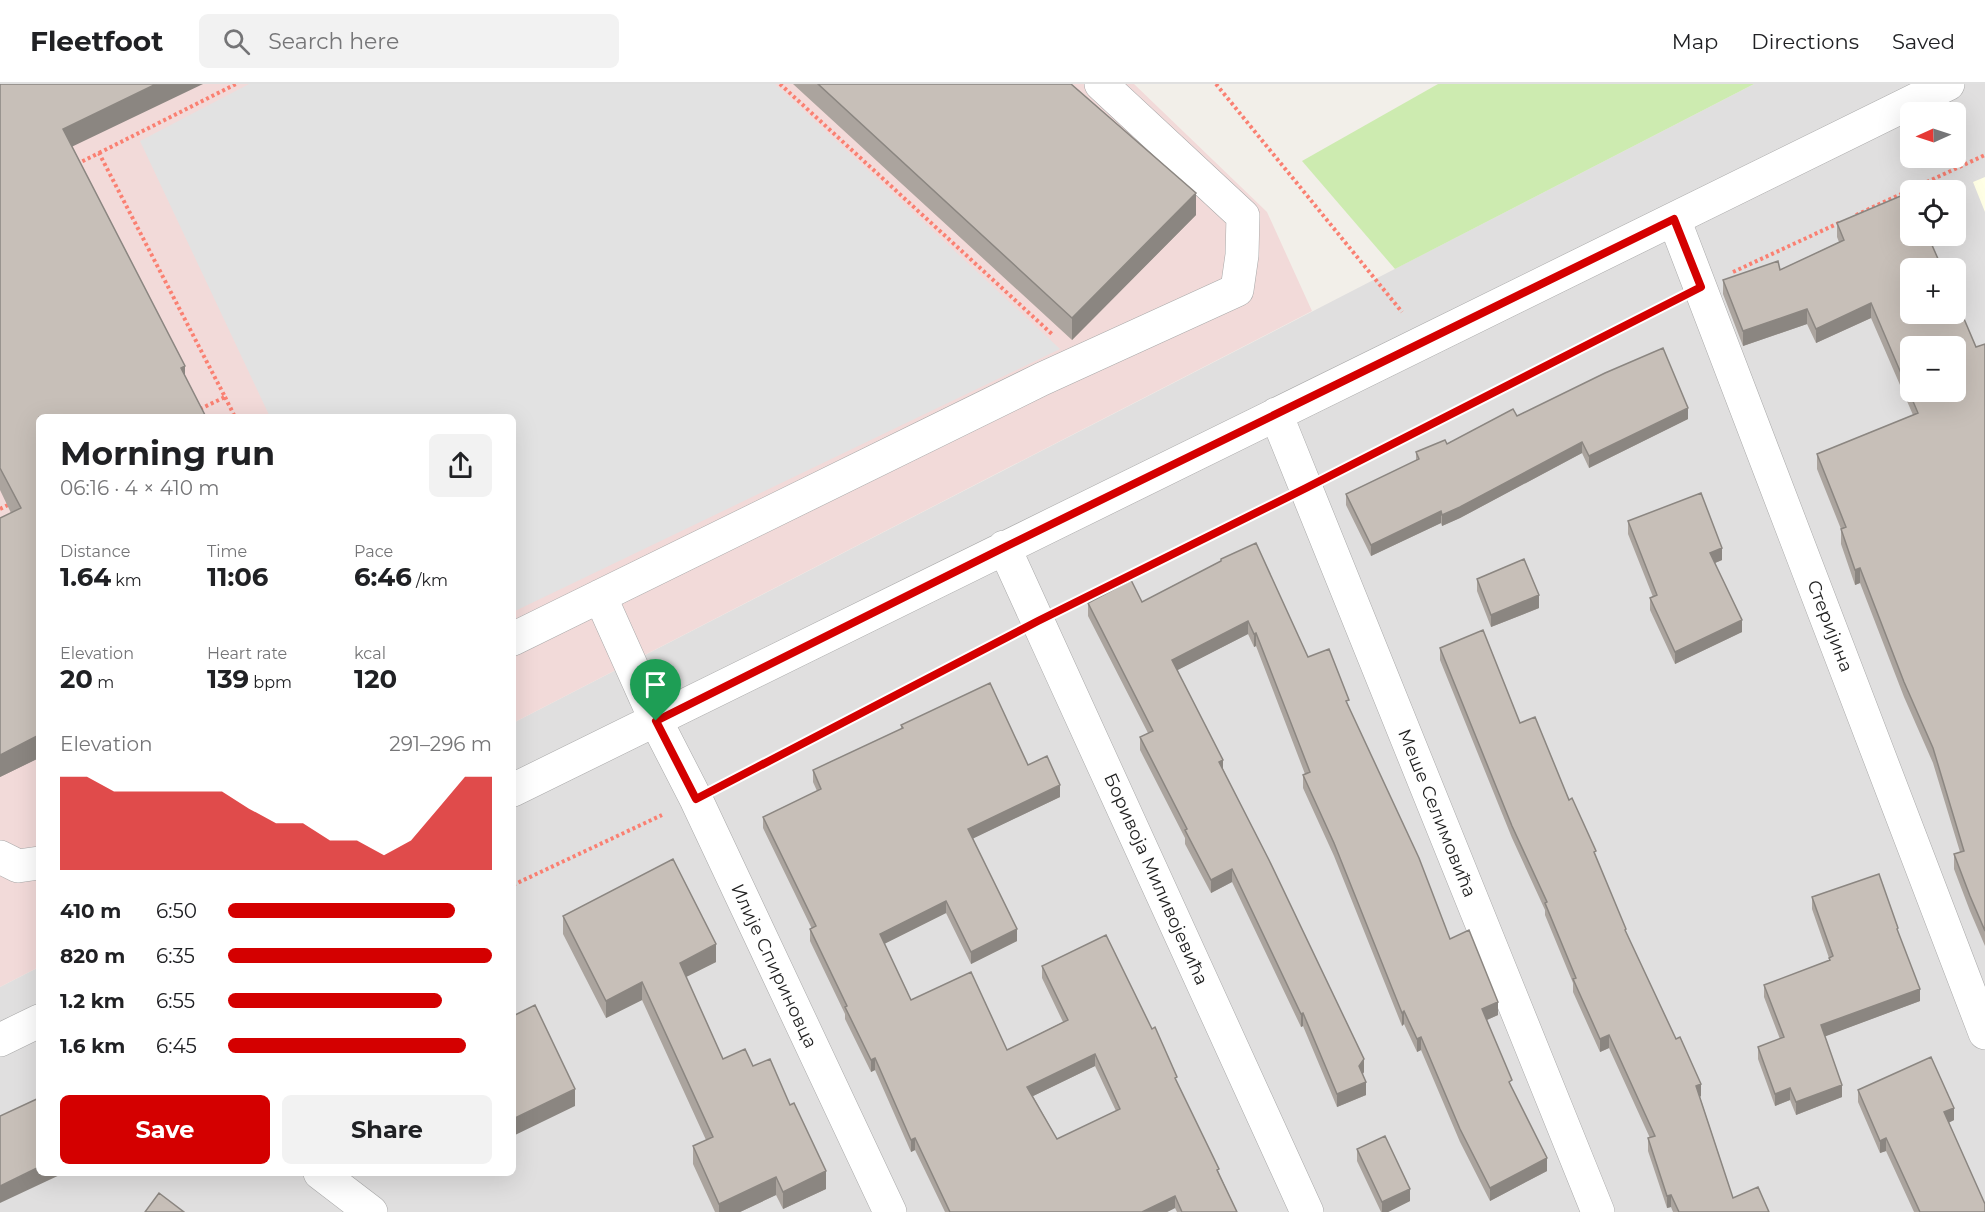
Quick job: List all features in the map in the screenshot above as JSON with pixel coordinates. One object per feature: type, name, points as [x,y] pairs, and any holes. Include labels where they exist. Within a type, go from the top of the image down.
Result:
[{"type":"street","points":[[516,638],[1082,361],[1237,290],[1242,255],[1243,216],[1101,84]]},
{"type":"street","points":[[516,789],[1948,84]]},
{"type":"street","name":"Стеријина","points":[[1674,219],[1985,1034]]},
{"type":"street","name":"Меше Селимовића","points":[[1276,414],[1598,1212]]},
{"type":"street","name":"Боривоја Миливојевића","points":[[1005,547],[1307,1212]]},
{"type":"street","name":"Илије Спириновца","points":[[600,597],[656,721],[696,799],[890,1212]]},
{"type":"street","points":[[0,857],[18,866],[36,863]]},
{"type":"street","points":[[0,1040],[36,1022]]},
{"type":"street","points":[[324,1176],[371,1212]]},
{"type":"path","points":[[69,168],[236,84]]},
{"type":"path","points":[[780,84],[1082,361]]},
{"type":"path","points":[[1216,84],[1426,340]]},
{"type":"path","points":[[99,153],[234,414]]},
{"type":"path","points":[[516,884],[696,799],[1038,621],[1701,287],[1985,155]]},
{"type":"path","points":[[194,412],[225,397]]},
{"type":"path","points":[[0,508],[20,499]]},
{"type":"shaded area","points":[[0,84],[1134,84],[1267,212],[1312,311],[516,721],[516,414],[36,414],[36,969],[0,987]]},
{"type":"shaded area","points":[[249,84],[775,84],[1060,349],[516,611],[516,414],[269,414],[140,141]]},
{"type":"shaded area","points":[[1754,84],[1985,84],[1985,1212],[0,1212],[0,987],[36,969],[36,1176],[516,1176],[516,721]]},
{"type":"shaded area","points":[[1985,177],[1985,212],[1973,182]]},
{"type":"green space","points":[[1438,84],[1754,84],[1395,269],[1302,161]]},
{"type":"building","points":[[0,84],[156,84],[63,129],[185,366],[181,368],[204,414],[36,414],[36,737],[0,755],[0,518],[21,508],[0,468]]},
{"type":"building","points":[[818,84],[1071,84],[1196,193],[1072,318]]},
{"type":"building","points":[[1900,196],[1900,246],[1932,246],[1938,258],[1900,258],[1900,324],[1966,324],[1976,347],[1985,344],[1985,931],[1954,854],[1964,851],[1933,748],[1904,682],[1860,568],[1855,570],[1841,529],[1846,527],[1817,454],[1918,413],[1913,402],[1966,402],[1966,336],[1900,336],[1900,371],[1871,303],[1816,329],[1807,309],[1743,331],[1723,280],[1778,261],[1780,270],[1844,240],[1837,223]]},
{"type":"building","points":[[1663,348],[1688,408],[1589,456],[1582,442],[1460,507],[1442,515],[1441,511],[1371,545],[1346,494],[1419,459],[1416,452],[1445,440],[1447,444],[1513,409],[1517,416],[1605,373]]},
{"type":"building","points":[[1701,493],[1722,548],[1710,553],[1742,620],[1675,652],[1650,598],[1657,595],[1628,521]]},
{"type":"building","points":[[1256,543],[1308,657],[1329,649],[1349,700],[1346,701],[1419,858],[1450,939],[1469,930],[1498,1002],[1482,1009],[1512,1080],[1509,1082],[1547,1158],[1490,1188],[1460,1129],[1421,1037],[1417,1039],[1404,1011],[1402,1013],[1334,843],[1303,775],[1310,772],[1256,633],[1254,634],[1248,621],[1172,660],[1223,760],[1219,762],[1269,860],[1364,1059],[1359,1066],[1366,1082],[1337,1094],[1303,1013],[1301,1014],[1232,869],[1211,880],[1185,830],[1187,829],[1140,737],[1153,731],[1088,603],[1131,580],[1142,602],[1221,559]]},
{"type":"building","points":[[1524,559],[1539,595],[1491,615],[1477,579]]},
{"type":"building","points":[[1483,630],[1520,723],[1535,717],[1569,800],[1572,798],[1596,851],[1594,852],[1625,930],[1676,1039],[1680,1037],[1701,1084],[1696,1086],[1733,1198],[1758,1187],[1769,1212],[1679,1212],[1671,1195],[1667,1196],[1648,1138],[1655,1136],[1609,1035],[1600,1039],[1573,979],[1576,978],[1545,903],[1547,902],[1512,826],[1440,648]]},
{"type":"building","points":[[990,683],[1028,765],[1047,756],[1060,785],[968,829],[1017,929],[971,952],[946,901],[880,934],[911,1000],[971,972],[1007,1050],[1068,1020],[1042,966],[1106,935],[1152,1029],[1155,1027],[1177,1077],[1175,1078],[1237,1212],[1182,1212],[1175,1196],[1142,1212],[950,1212],[915,1138],[911,1140],[875,1058],[871,1060],[845,1007],[847,1006],[810,929],[816,926],[763,817],[821,789],[813,770],[903,728],[901,725]],"holes":[[[1095,1054],[1120,1109],[1057,1139],[1027,1087]]]},
{"type":"building","points":[[673,859],[716,944],[680,963],[723,1059],[745,1049],[753,1066],[770,1059],[790,1105],[794,1103],[826,1171],[783,1192],[776,1177],[719,1204],[693,1146],[713,1137],[642,982],[606,1001],[563,916]]},
{"type":"building","points":[[1879,874],[1920,989],[1821,1025],[1842,1085],[1796,1102],[1790,1088],[1775,1094],[1758,1047],[1784,1037],[1764,985],[1830,960],[1829,958],[1833,956],[1812,897]]},
{"type":"building","points":[[535,1005],[575,1089],[516,1118],[516,1014]]},
{"type":"building","points":[[1931,1057],[1954,1108],[1944,1112],[1985,1204],[1985,1212],[1920,1212],[1886,1138],[1880,1141],[1858,1090]]},
{"type":"building","points":[[36,1099],[36,1168],[0,1186],[0,1116]]},
{"type":"building","points":[[1385,1136],[1410,1189],[1382,1202],[1357,1149]]},
{"type":"building","points":[[159,1193],[184,1212],[145,1212]]},
{"type":"route","points":[[1674,219],[1701,287],[1038,621],[696,799],[656,721],[1674,219]]}]
